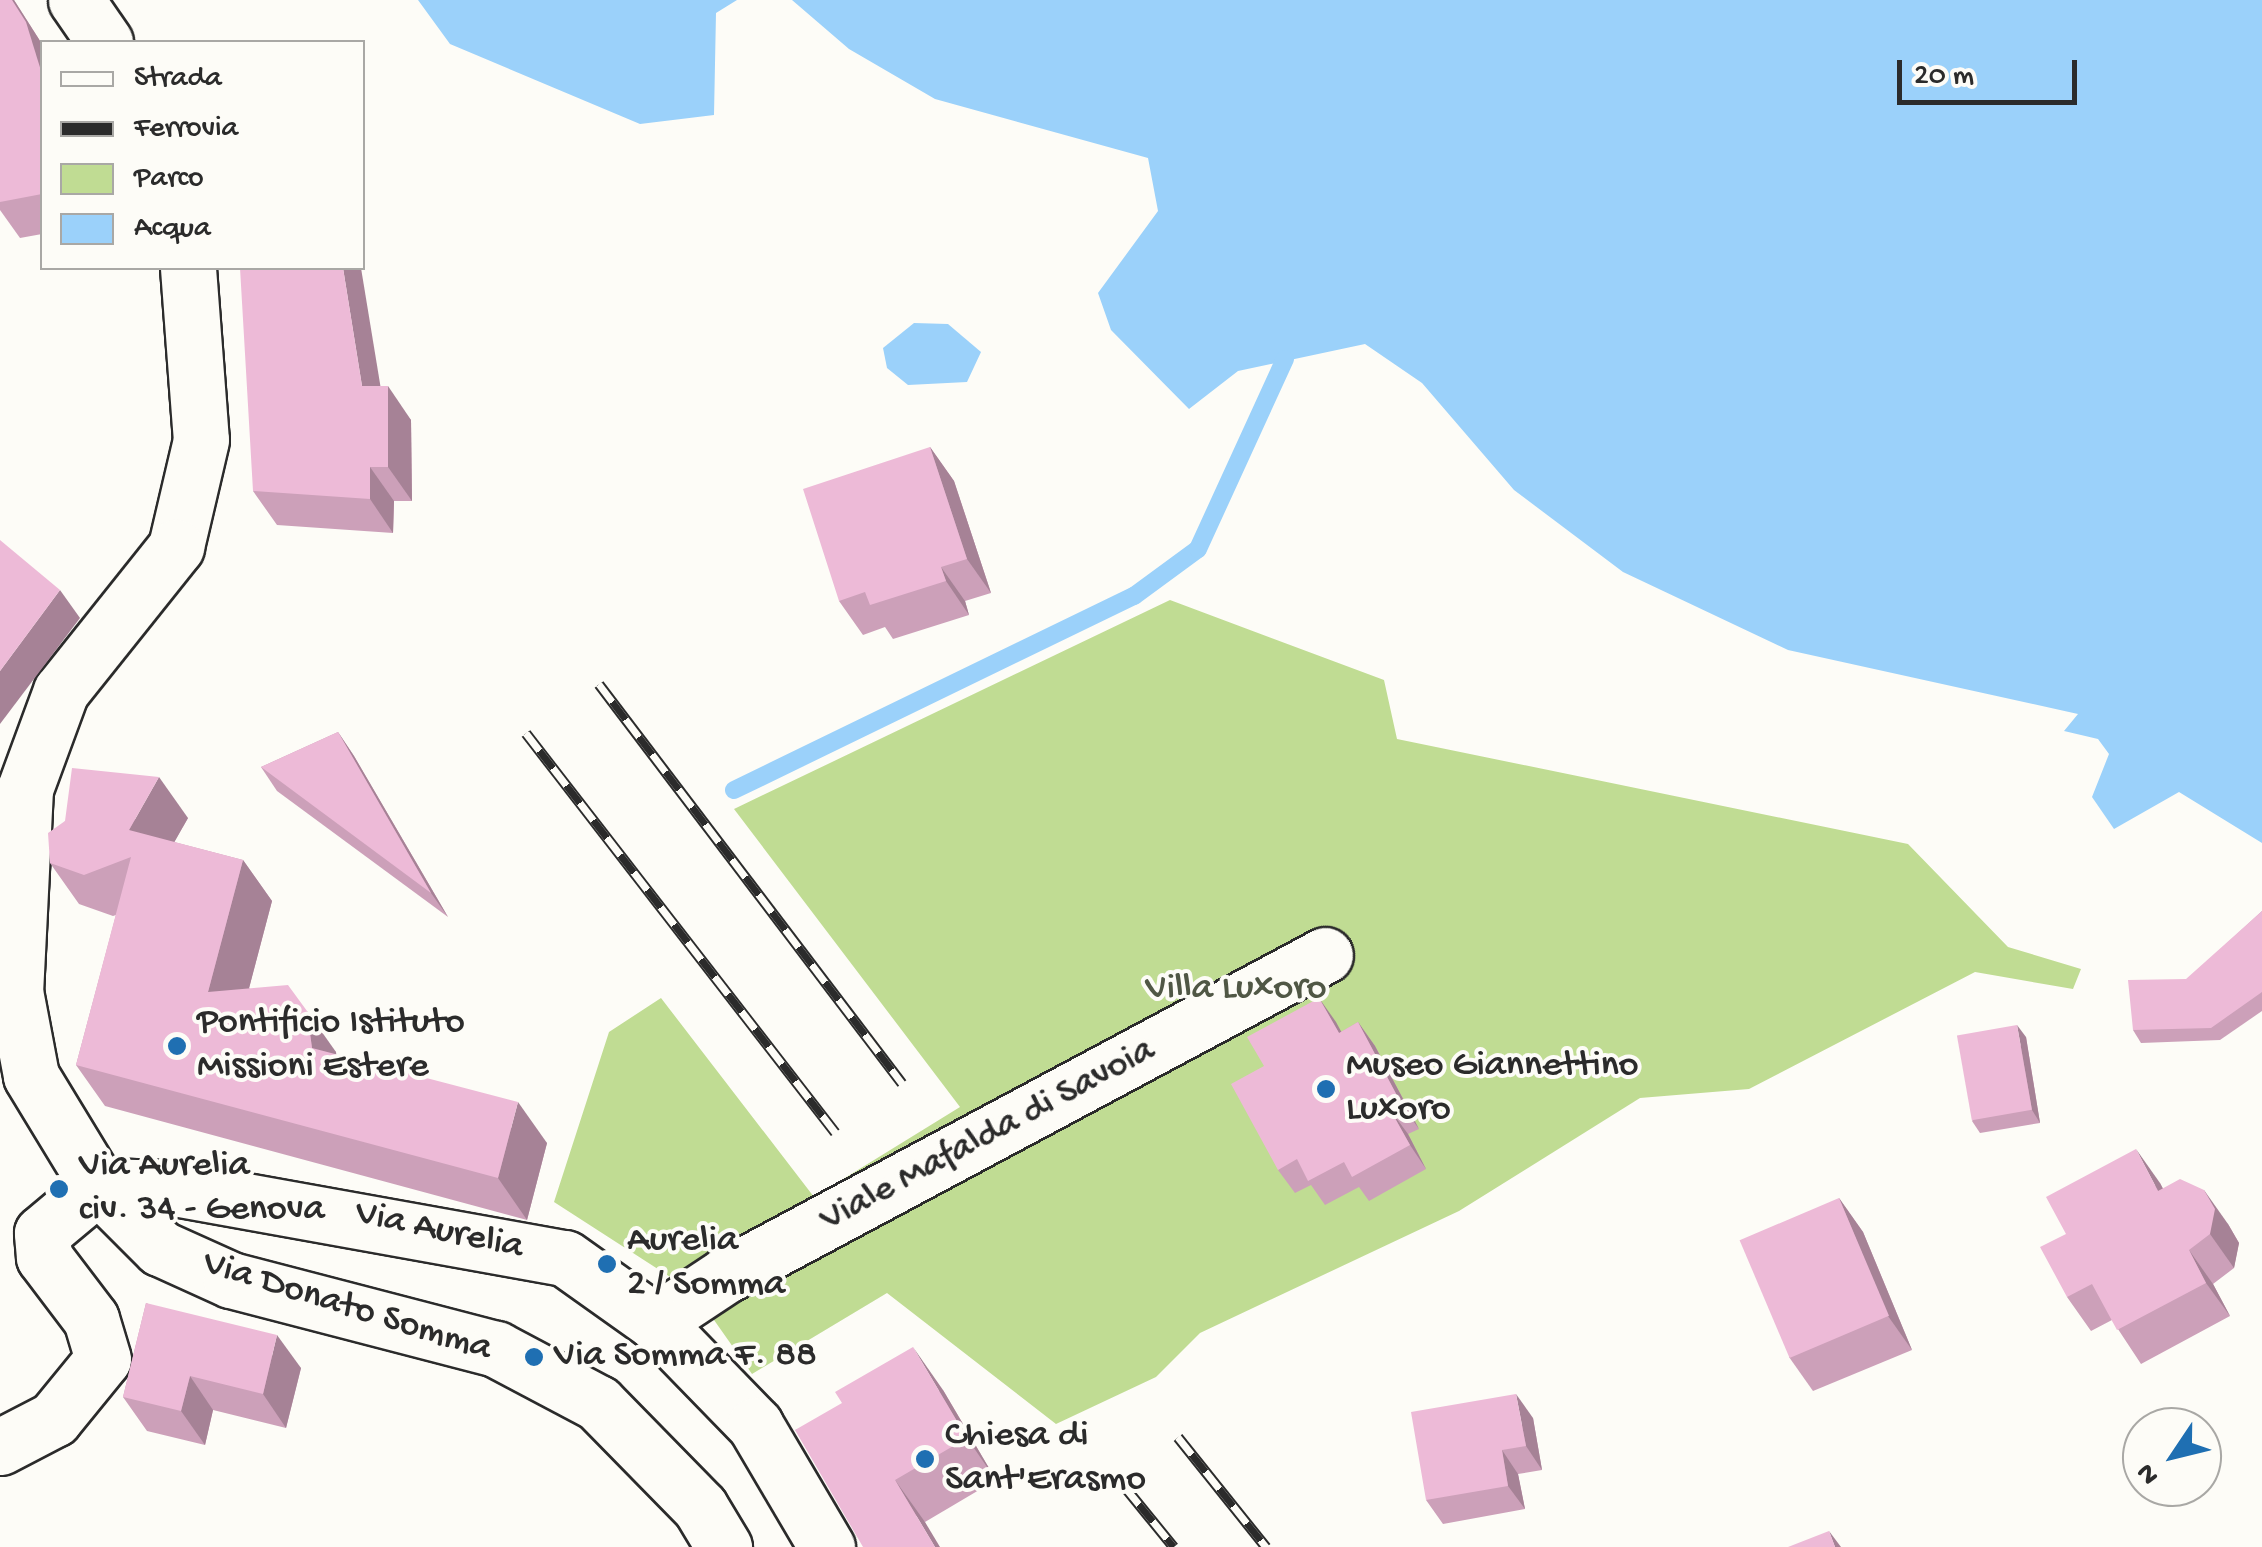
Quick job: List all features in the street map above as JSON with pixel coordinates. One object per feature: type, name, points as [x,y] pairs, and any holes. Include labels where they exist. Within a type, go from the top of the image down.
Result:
[{"type":"street","points":[[76,0],[104,40]]},
{"type":"street","points":[[0,1447],[54,1419],[103,1359],[91,1319],[44,1257],[42,1233],[98,1186],[31,1076],[15,991],[13,784],[61,691],[176,546],[201,440],[188,270]]},
{"type":"street","name":"Viale Mafalda di Savoia","points":[[655,1322],[726,1275],[1324,956]]},
{"type":"street","name":"Via Aurelia","points":[[98,1186],[336,1211],[565,1258],[655,1322],[755,1424],[827,1547]]},
{"type":"street","name":"Via Donato Somma","points":[[98,1186],[160,1248],[231,1280],[496,1349],[598,1404],[700,1507],[724,1547]]},
{"type":"green space","name":"Villa Luxoro","points":[[1170,600],[1384,680],[1397,739],[1908,844],[2008,947],[2081,969],[2073,989],[1975,972],[1749,1089],[1640,1098],[1459,1211],[1200,1333],[1156,1377],[1056,1424],[887,1293],[752,1374],[695,1293],[554,1202],[609,1032],[661,998],[814,1197],[960,1107],[734,809]]},
{"type":"water","points":[[418,0],[737,0],[716,13],[714,115],[640,124],[450,44]]},
{"type":"water","points":[[792,0],[2262,0],[2262,843],[2179,792],[2114,829],[2092,797],[2109,754],[2098,739],[2064,731],[2078,714],[1788,650],[1623,572],[1514,490],[1422,383],[1365,344],[1238,371],[1189,409],[1111,330],[1098,293],[1158,211],[1148,158],[935,99],[849,49]]},
{"type":"water","points":[[914,323],[948,324],[981,352],[967,382],[908,385],[887,368],[883,348]]},
{"type":"building","points":[[0,0],[12,0],[26,22],[40,68],[40,194],[0,202]]},
{"type":"building","points":[[240,270],[343,270],[362,386],[388,386],[388,467],[370,467],[370,499],[253,491]]},
{"type":"building","points":[[930,447],[967,559],[941,567],[946,581],[870,605],[865,592],[839,601],[803,489]]},
{"type":"building","points":[[0,540],[60,590],[0,671]]},
{"type":"building","points":[[338,732],[431,893],[261,767]]},
{"type":"building","points":[[72,768],[159,777],[129,830],[243,860],[208,992],[288,985],[307,1011],[312,1048],[518,1102],[498,1178],[76,1065],[131,857],[84,875],[50,863],[48,833],[65,821]]},
{"type":"building","points":[[2262,911],[2262,992],[2211,1028],[2133,1030],[2128,980],[2186,979]]},
{"type":"building","name":"Villa Luxoro","points":[[1319,998],[1339,1033],[1358,1022],[1402,1105],[1391,1111],[1410,1145],[1352,1177],[1344,1162],[1308,1181],[1297,1159],[1278,1170],[1231,1084],[1264,1066],[1247,1037]]},
{"type":"building","points":[[2017,1025],[2032,1110],[1972,1120],[1957,1036]]},
{"type":"building","points":[[2136,1149],[2158,1191],[2180,1179],[2204,1190],[2215,1209],[2210,1234],[2189,1250],[2206,1283],[2117,1330],[2092,1284],[2067,1297],[2040,1247],[2066,1234],[2046,1197]]},
{"type":"building","points":[[1839,1198],[1889,1316],[1790,1358],[1740,1240]]},
{"type":"building","points":[[146,1303],[277,1335],[263,1394],[190,1376],[181,1411],[123,1397]]},
{"type":"building","points":[[913,1347],[967,1438],[895,1480],[935,1547],[863,1547],[795,1430],[842,1403],[835,1392]]},
{"type":"building","points":[[1516,1394],[1526,1446],[1502,1450],[1508,1486],[1426,1500],[1411,1412]]},
{"type":"building","points":[[1829,1531],[1835,1547],[1788,1547]]},
{"type":"waterway","points":[[734,790],[1134,596],[1198,549],[1285,359]]},
{"type":"railway","points":[[599,684],[902,1083]]},
{"type":"railway","points":[[526,733],[835,1132]]},
{"type":"railway","points":[[1178,1437],[1266,1547]]},
{"type":"railway","points":[[1125,1487],[1174,1547]]},
{"type":"place","name":"Pontificio Istituto Missioni Estere","points":[[177,1046]]},
{"type":"place","name":"Museo Giannettino Luxoro","points":[[1326,1089]]},
{"type":"place","name":"Via Aurelia civ. 34 - Genova","points":[[59,1189]]},
{"type":"place","name":"Aurelia 2 / Somma","points":[[607,1264]]},
{"type":"place","name":"Via Somma F. 88","points":[[534,1357]]},
{"type":"place","name":"Chiesa di Sant'Erasmo","points":[[925,1459]]}]
